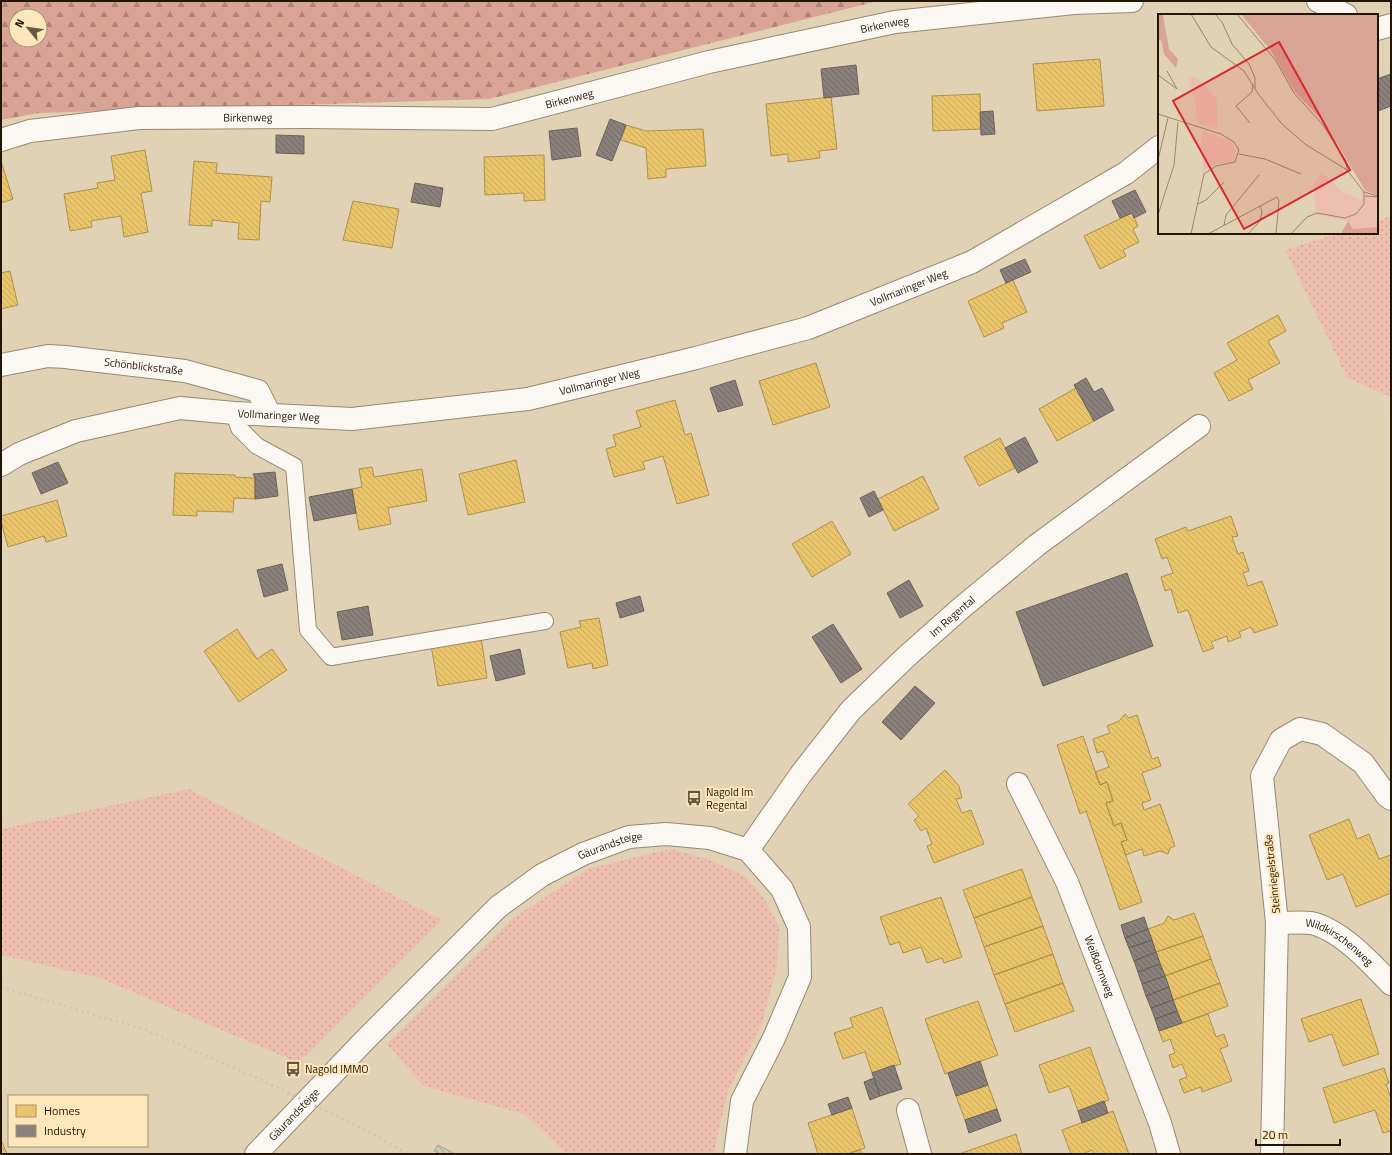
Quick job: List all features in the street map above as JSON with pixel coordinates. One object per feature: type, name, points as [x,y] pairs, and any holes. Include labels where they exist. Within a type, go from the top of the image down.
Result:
[{"type":"street","name":"Birkenweg","points":[[1,140],[30,131],[139,118],[315,117],[492,119],[709,62],[895,22],[1074,3],[1132,1]]},
{"type":"street","points":[[1318,1],[1344,14]]},
{"type":"street","points":[[1378,29],[1391,25]]},
{"type":"street","name":"Vollmaringer Weg","points":[[1,465],[19,454],[76,431],[180,408],[234,413],[352,419],[528,399],[696,358],[808,328],[972,262],[1126,173],[1158,148]]},
{"type":"street","name":"Schönblickstraße","points":[[1,365],[48,356],[185,371],[258,391],[270,415]]},
{"type":"street","name":"Im Regental","points":[[748,850],[801,774],[851,710],[906,657],[960,609],[1037,545],[1199,426]]},
{"type":"street","name":"Steinriegelstraße","points":[[1272,1154],[1277,923],[1262,776],[1281,740],[1300,729],[1322,734],[1363,763],[1387,796],[1391,799]]},
{"type":"street","name":"Weißdornweg","points":[[1018,784],[1067,882],[1160,1123],[1169,1154]]},
{"type":"street","name":"Gäurandsteige","points":[[256,1154],[365,1040],[498,907],[542,875],[583,854],[629,837],[666,834],[710,838],[748,850]]},
{"type":"street","points":[[735,1154],[742,1101],[774,1038],[800,977],[799,927],[782,889],[748,850]]},
{"type":"street","name":"Wildkirschenweg","points":[[1277,923],[1311,923],[1336,933],[1366,958],[1391,984]]},
{"type":"street","points":[[908,1110],[920,1154]]},
{"type":"lane","points":[[234,413],[239,428],[257,446],[294,466],[308,630],[331,657],[545,621]]},
{"type":"shaded area","points":[[1391,216],[1391,397],[1347,378],[1285,250],[1336,234],[1378,234],[1378,221]]},
{"type":"shaded area","points":[[189,789],[442,920],[299,1063],[100,978],[1,955],[1,829]]},
{"type":"shaded area","points":[[670,849],[708,859],[745,876],[765,900],[779,926],[777,968],[761,1026],[728,1091],[714,1151],[715,1154],[566,1154],[524,1114],[423,1086],[387,1044],[513,918],[590,868]]},
{"type":"green space","points":[[1,1],[878,1],[489,99],[39,113],[1,120]]},
{"type":"building: Homes","points":[[1100,59],[1104,106],[1037,111],[1033,64]]},
{"type":"building: Homes","points":[[980,94],[981,129],[933,131],[932,96]]},
{"type":"building: Homes","points":[[831,97],[837,149],[819,151],[820,158],[788,162],[788,154],[771,156],[766,104]]},
{"type":"building: Homes","points":[[626,125],[646,131],[703,129],[706,166],[666,169],[666,177],[648,179],[646,148],[621,140]]},
{"type":"building: Homes","points":[[145,150],[152,191],[141,193],[148,232],[124,237],[121,216],[91,221],[92,227],[70,231],[64,194],[98,188],[97,183],[115,180],[111,156]]},
{"type":"building: Homes","points":[[544,155],[545,200],[524,201],[524,193],[485,195],[484,157]]},
{"type":"building: Homes","points":[[1,161],[13,199],[1,203]]},
{"type":"building: Homes","points":[[194,161],[217,163],[216,173],[272,177],[270,202],[261,201],[259,240],[238,239],[239,223],[212,220],[212,226],[189,225]]},
{"type":"building: Homes","points":[[353,201],[399,209],[392,248],[343,240]]},
{"type":"building: Homes","points":[[1132,213],[1138,226],[1133,229],[1139,242],[1123,250],[1126,256],[1100,269],[1084,236]]},
{"type":"building: Homes","points":[[10,271],[18,305],[1,309],[1,273]]},
{"type":"building: Homes","points":[[1013,280],[1027,312],[1002,323],[1004,328],[984,337],[968,301]]},
{"type":"building: Homes","points":[[1278,315],[1286,331],[1268,341],[1280,363],[1248,380],[1253,389],[1229,401],[1214,373],[1237,360],[1227,343]]},
{"type":"building: Homes","points":[[816,363],[830,407],[773,425],[759,381]]},
{"type":"building: Homes","points":[[1076,388],[1094,421],[1057,441],[1039,409]]},
{"type":"building: Homes","points":[[675,400],[685,435],[691,433],[709,495],[677,504],[663,456],[643,462],[645,469],[614,477],[606,449],[616,446],[613,435],[641,427],[636,411]]},
{"type":"building: Homes","points":[[1000,438],[1015,468],[979,486],[964,457]]},
{"type":"building: Homes","points":[[516,460],[525,502],[468,515],[459,474]]},
{"type":"building: Homes","points":[[372,467],[374,477],[422,469],[427,501],[388,508],[391,524],[359,530],[352,489],[362,487],[359,469]]},
{"type":"building: Homes","points":[[175,473],[235,475],[235,477],[255,478],[255,499],[234,498],[233,512],[197,511],[197,516],[173,515]]},
{"type":"building: Homes","points":[[923,476],[939,509],[894,531],[878,499]]},
{"type":"building: Homes","points":[[57,500],[67,536],[46,542],[44,536],[8,547],[1,522],[1,516]]},
{"type":"building: Homes","points":[[1231,516],[1238,536],[1232,537],[1238,554],[1243,552],[1249,571],[1243,573],[1248,586],[1262,581],[1278,625],[1254,633],[1251,627],[1239,632],[1241,637],[1228,642],[1227,636],[1211,642],[1214,648],[1203,652],[1188,610],[1178,613],[1171,589],[1165,591],[1161,577],[1173,573],[1167,557],[1162,559],[1155,539],[1186,527],[1188,531]]},
{"type":"building: Homes","points":[[832,521],[851,554],[812,577],[792,544]]},
{"type":"building: Homes","points":[[599,618],[608,665],[593,669],[592,663],[568,668],[560,632],[581,627],[579,621]]},
{"type":"building: Homes","points":[[237,629],[257,659],[272,649],[287,670],[239,702],[204,651]]},
{"type":"building: Homes","points":[[481,637],[487,678],[438,686],[431,645]]},
{"type":"building: Homes","points":[[1125,714],[1129,718],[1137,715],[1152,759],[1158,757],[1161,766],[1142,773],[1151,800],[1142,803],[1144,810],[1160,804],[1175,846],[1170,848],[1168,854],[1160,851],[1144,856],[1142,849],[1126,855],[1121,842],[1127,840],[1121,823],[1114,826],[1106,803],[1113,801],[1107,782],[1100,785],[1095,772],[1109,767],[1103,751],[1097,753],[1093,739],[1110,733],[1107,726],[1119,721]]},
{"type":"building: Homes","points":[[1083,736],[1100,785],[1107,782],[1113,801],[1106,803],[1114,826],[1121,823],[1127,840],[1121,842],[1142,902],[1120,910],[1086,811],[1080,814],[1057,745]]},
{"type":"building: Homes","points":[[945,770],[959,786],[962,798],[956,799],[962,813],[971,810],[984,844],[934,863],[927,846],[932,844],[926,828],[921,831],[914,820],[919,816],[908,804]]},
{"type":"building: Homes","points":[[1349,819],[1357,839],[1369,834],[1379,859],[1391,855],[1391,893],[1356,907],[1343,874],[1327,880],[1309,835]]},
{"type":"building: Homes","points":[[1022,869],[1032,897],[974,918],[963,890]]},
{"type":"building: Homes","points":[[941,897],[962,957],[944,963],[942,958],[927,963],[921,947],[903,953],[899,942],[890,945],[880,917]]},
{"type":"building: Homes","points":[[1032,897],[1043,926],[984,947],[974,918]]},
{"type":"building: Homes","points":[[1194,913],[1203,936],[1156,952],[1148,929],[1164,923],[1168,916],[1174,920]]},
{"type":"building: Homes","points":[[1043,926],[1053,954],[994,975],[984,947]]},
{"type":"building: Homes","points":[[1203,936],[1211,959],[1165,976],[1156,952]]},
{"type":"building: Homes","points":[[1053,954],[1063,983],[1005,1004],[994,975]]},
{"type":"building: Homes","points":[[1211,959],[1220,983],[1173,1000],[1165,976]]},
{"type":"building: Homes","points":[[1063,983],[1074,1011],[1015,1032],[1005,1004]]},
{"type":"building: Homes","points":[[1220,983],[1228,1006],[1182,1023],[1173,1000]]},
{"type":"building: Homes","points":[[1361,999],[1379,1054],[1343,1066],[1332,1034],[1309,1042],[1301,1019]]},
{"type":"building: Homes","points":[[978,1001],[998,1055],[945,1074],[925,1019]]},
{"type":"building: Homes","points":[[882,1007],[901,1064],[872,1073],[865,1052],[843,1059],[834,1033],[853,1027],[850,1018]]},
{"type":"building: Homes","points":[[1208,1014],[1216,1037],[1224,1034],[1228,1046],[1220,1049],[1232,1081],[1202,1092],[1201,1087],[1184,1093],[1179,1080],[1187,1077],[1182,1064],[1173,1068],[1169,1055],[1175,1053],[1170,1039],[1163,1042],[1159,1031]]},
{"type":"building: Homes","points":[[1090,1047],[1109,1100],[1078,1111],[1069,1086],[1049,1093],[1039,1065]]},
{"type":"building: Homes","points":[[1384,1068],[1389,1083],[1386,1084],[1391,1098],[1391,1131],[1383,1133],[1375,1110],[1334,1123],[1323,1088]]},
{"type":"building: Homes","points":[[988,1085],[997,1109],[965,1120],[956,1096]]},
{"type":"building: Homes","points":[[852,1108],[865,1148],[847,1154],[818,1154],[808,1123]]},
{"type":"building: Homes","points":[[1113,1111],[1129,1154],[1094,1154],[1092,1150],[1082,1154],[1071,1154],[1062,1130]]},
{"type":"building: Homes","points":[[1016,1134],[1022,1154],[959,1154]]},
{"type":"building: Homes","points":[[1,1140],[7,1154],[1,1154]]},
{"type":"building: Homes","points":[[860,1150],[862,1154],[847,1154]]},
{"type":"building: Industry","points":[[856,65],[859,94],[824,98],[821,69]]},
{"type":"building: Industry","points":[[1391,74],[1391,106],[1378,111],[1378,79]]},
{"type":"building: Industry","points":[[993,111],[995,134],[981,135],[980,112]]},
{"type":"building: Industry","points":[[610,119],[626,125],[612,161],[596,155]]},
{"type":"building: Industry","points":[[577,128],[581,156],[552,160],[549,131]]},
{"type":"building: Industry","points":[[276,135],[304,136],[304,154],[276,153]]},
{"type":"building: Industry","points":[[415,183],[443,188],[440,207],[411,202]]},
{"type":"building: Industry","points":[[1135,190],[1146,212],[1134,218],[1132,213],[1120,218],[1112,201]]},
{"type":"building: Industry","points":[[1025,259],[1031,272],[1006,283],[1000,270]]},
{"type":"building: Industry","points":[[1086,378],[1094,392],[1102,388],[1114,410],[1094,421],[1074,385]]},
{"type":"building: Industry","points":[[735,380],[743,405],[718,412],[710,388]]},
{"type":"building: Industry","points":[[1025,437],[1038,462],[1018,473],[1005,448]]},
{"type":"building: Industry","points":[[58,462],[68,483],[41,494],[32,473]]},
{"type":"building: Industry","points":[[275,472],[278,496],[255,499],[255,478],[253,474]]},
{"type":"building: Industry","points":[[352,489],[356,513],[314,521],[309,497]]},
{"type":"building: Industry","points":[[874,491],[883,510],[869,517],[860,498]]},
{"type":"building: Industry","points":[[282,564],[288,590],[264,597],[257,570]]},
{"type":"building: Industry","points":[[1127,573],[1153,646],[1043,686],[1016,612]]},
{"type":"building: Industry","points":[[909,580],[923,606],[900,618],[887,593]]},
{"type":"building: Industry","points":[[640,596],[644,611],[620,618],[616,603]]},
{"type":"building: Industry","points":[[368,606],[373,635],[342,640],[337,612]]},
{"type":"building: Industry","points":[[833,624],[862,669],[841,683],[812,637]]},
{"type":"building: Industry","points":[[520,649],[525,674],[496,681],[490,656]]},
{"type":"building: Industry","points":[[915,686],[935,703],[901,740],[882,722]]},
{"type":"building: Industry","points":[[1144,917],[1148,929],[1125,938],[1121,925]]},
{"type":"building: Industry","points":[[1148,929],[1152,940],[1129,948],[1125,938]]},
{"type":"building: Industry","points":[[1152,940],[1156,952],[1134,961],[1129,948]]},
{"type":"building: Industry","points":[[1156,952],[1160,964],[1138,972],[1134,961]]},
{"type":"building: Industry","points":[[1160,964],[1165,976],[1142,984],[1138,972]]},
{"type":"building: Industry","points":[[1165,976],[1169,987],[1146,996],[1142,984]]},
{"type":"building: Industry","points":[[1169,987],[1173,1000],[1151,1008],[1146,996]]},
{"type":"building: Industry","points":[[1173,1000],[1177,1011],[1155,1019],[1151,1008]]},
{"type":"building: Industry","points":[[1177,1011],[1182,1023],[1159,1031],[1155,1019]]},
{"type":"building: Industry","points":[[980,1061],[988,1085],[956,1096],[948,1073]]},
{"type":"building: Industry","points":[[894,1065],[902,1089],[880,1096],[872,1073]]},
{"type":"building: Industry","points":[[874,1078],[880,1096],[870,1100],[864,1082]]},
{"type":"building: Industry","points":[[848,1097],[852,1108],[832,1115],[828,1104]]},
{"type":"building: Industry","points":[[1104,1101],[1108,1113],[1082,1123],[1078,1111]]},
{"type":"building: Industry","points":[[997,1109],[1001,1121],[969,1133],[965,1120]]},
{"type":"building: Other","points":[[438,1145],[455,1154],[440,1154],[434,1151]]},
{"type":"railway","points":[[1,987],[146,1030],[251,1075],[369,1132],[408,1154]]},
{"type":"place","name":"Nagold Im Regental","points":[[694,798]]},
{"type":"place","name":"Nagold IMMO","points":[[293,1069]]}]
